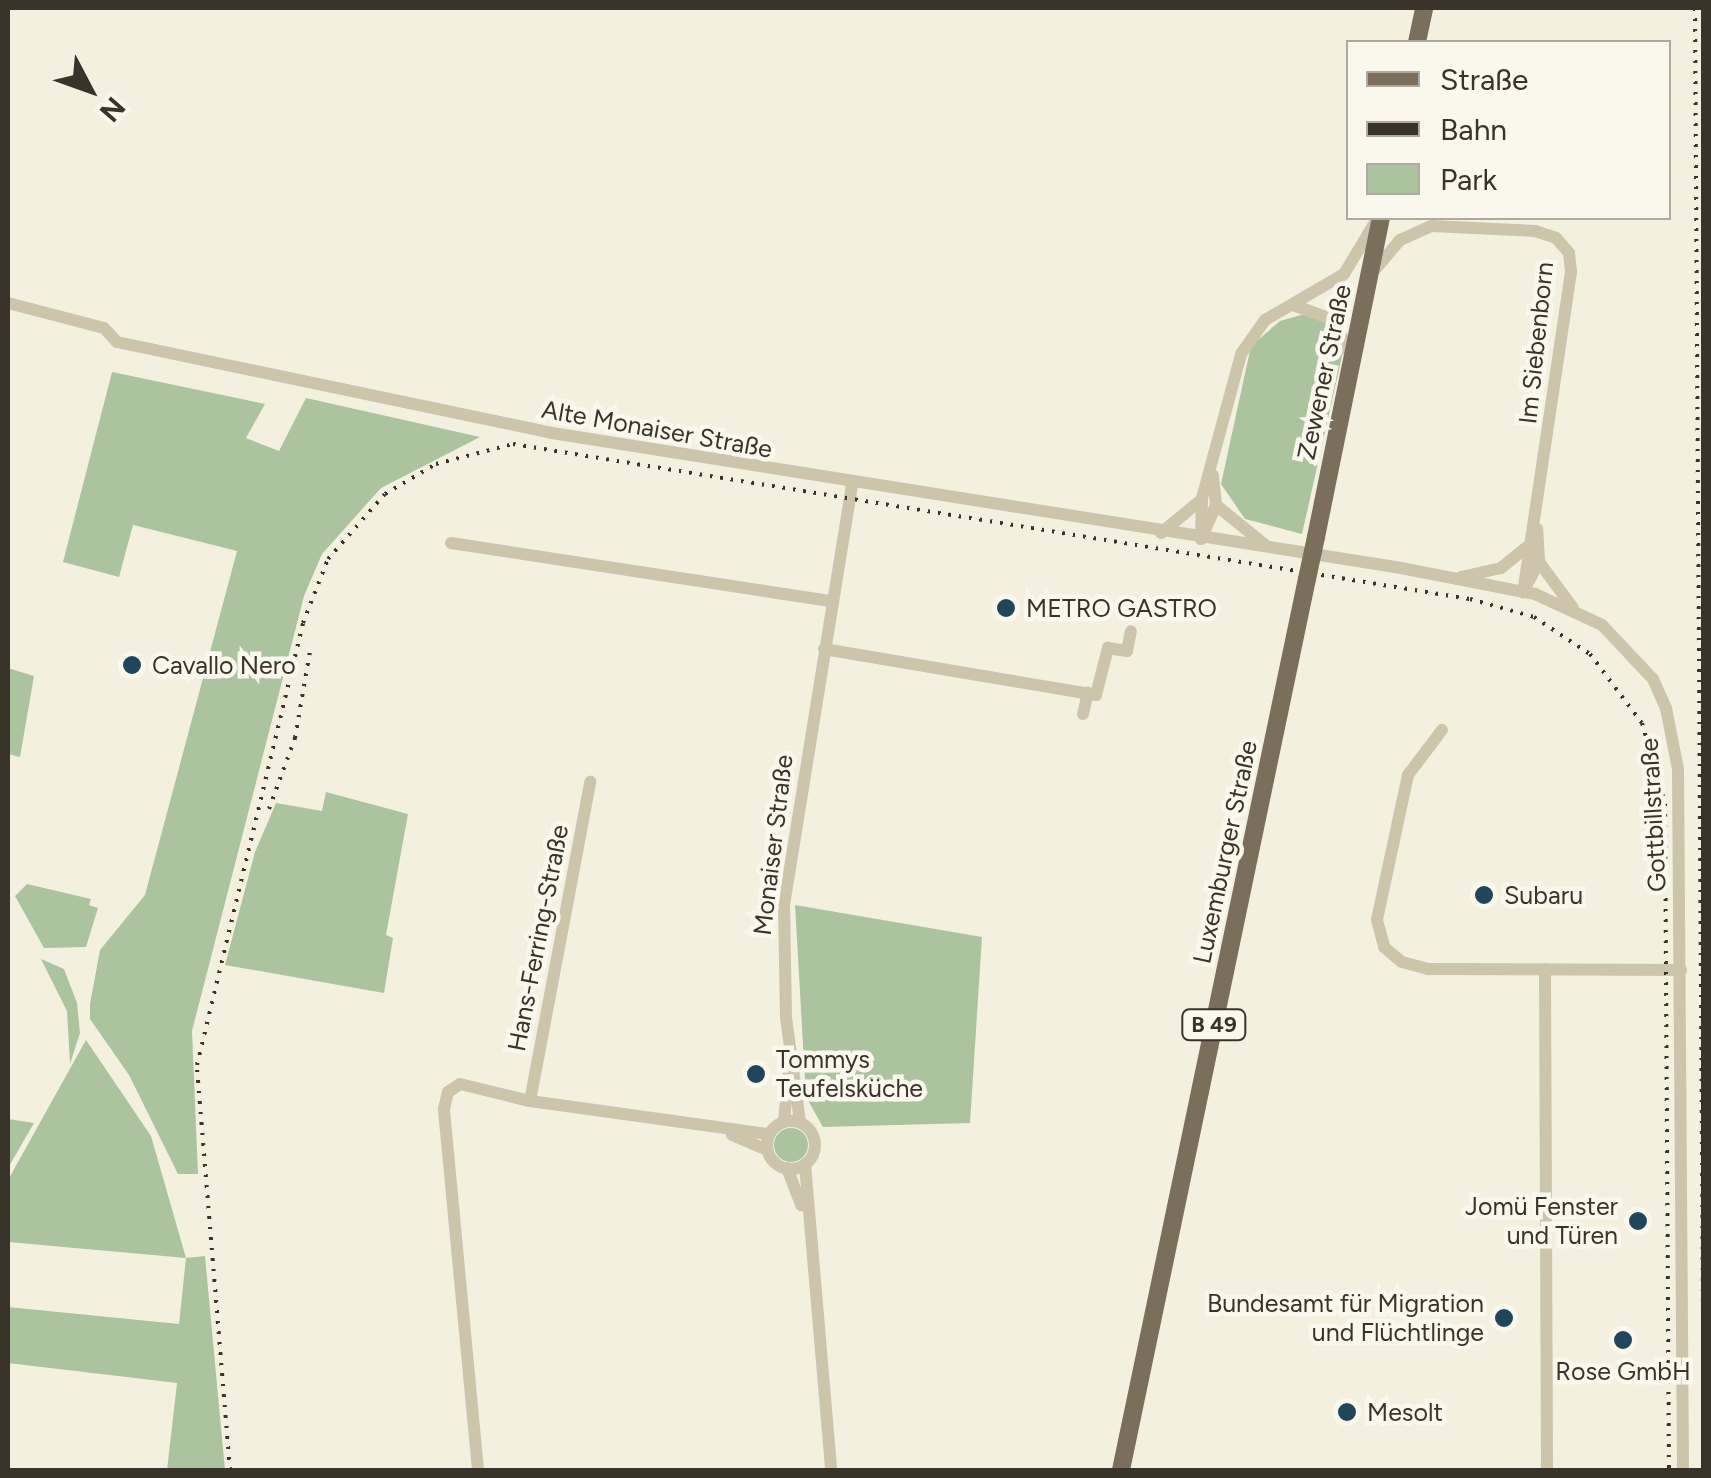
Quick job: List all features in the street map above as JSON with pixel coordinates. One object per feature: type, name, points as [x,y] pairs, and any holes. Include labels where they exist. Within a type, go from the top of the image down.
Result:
[{"type":"main road","points":[[1417,40],[1424,8]]},
{"type":"main road","name":"Zewener Straße","points":[[1316,536],[1379,220]]},
{"type":"main road","name":"Luxemburger Straße","points":[[1120,1470],[1316,536]]},
{"type":"street","points":[[1201,539],[1240,354],[1265,320],[1349,268],[1378,220]]},
{"type":"street","name":"Im Siebenborn","points":[[1420,220],[1432,226],[1536,231],[1560,241],[1569,253],[1536,521],[1539,562]]},
{"type":"street","points":[[1369,278],[1400,240],[1432,226]]},
{"type":"street","name":"Alte Monaiser Straße","points":[[8,303],[104,328],[117,342],[552,433],[852,486],[1310,556]]},
{"type":"street","points":[[1293,305],[1330,316],[1352,360]]},
{"type":"street","name":"Monaiser Straße","points":[[800,1122],[791,1048],[784,905],[852,486]]},
{"type":"street","points":[[1161,533],[1209,502]]},
{"type":"street","points":[[1209,502],[1275,550]]},
{"type":"street","name":"Im Siebenborn","points":[[1523,592],[1528,545],[1536,521]]},
{"type":"street","points":[[451,542],[832,601]]},
{"type":"street","points":[[1453,578],[1497,570],[1528,545]]},
{"type":"street","name":"Gottbillstraße","points":[[1310,556],[1523,592],[1576,610],[1629,648],[1666,708],[1678,769],[1683,1470]]},
{"type":"street","points":[[1523,592],[1539,562],[1576,610]]},
{"type":"street","points":[[824,648],[1096,695],[1108,648],[1133,653],[1131,631]]},
{"type":"street","points":[[1083,714],[1088,694]]},
{"type":"street","points":[[1442,730],[1408,775],[1377,920],[1384,946],[1414,968],[1681,970]]},
{"type":"street","name":"Hans-Ferring-Straße","points":[[530,1101],[590,782]]},
{"type":"street","points":[[1545,968],[1547,1470]]},
{"type":"street","name":"Monaiser Straße","points":[[784,1121],[791,1048]]},
{"type":"street","points":[[478,1470],[444,1109],[448,1092],[460,1084],[530,1101],[769,1134]]},
{"type":"street","points":[[768,1150],[769,1134],[784,1121],[800,1122],[815,1139],[804,1164],[807,1232],[831,1470]]},
{"type":"street","points":[[716,1128],[768,1150],[787,1168],[807,1232]]},
{"type":"street","points":[[787,1168],[804,1164]]},
{"type":"green space","points":[[1311,312],[1334,326],[1343,352],[1302,534],[1245,519],[1221,484],[1251,346],[1280,321]]},
{"type":"green space","points":[[112,372],[265,404],[246,438],[279,451],[306,398],[480,437],[381,488],[322,554],[304,596],[192,1031],[198,1174],[178,1174],[129,1075],[90,1019],[90,1004],[100,950],[145,895],[237,551],[133,525],[119,577],[63,562]]},
{"type":"green space","points":[[8,668],[34,676],[20,757],[8,754]]},
{"type":"green space","points":[[326,792],[408,814],[386,935],[393,938],[384,993],[225,965],[255,852],[276,803],[322,811]]},
{"type":"green space","points":[[27,884],[91,899],[89,905],[98,908],[86,947],[44,948],[15,896]]},
{"type":"green space","points":[[795,905],[982,937],[970,1123],[823,1127],[806,1097]]},
{"type":"green space","points":[[41,959],[64,969],[77,1003],[80,1033],[70,1064],[67,1011]]},
{"type":"green space","points":[[86,1040],[151,1136],[186,1258],[8,1242],[8,1180]]},
{"type":"green space","points":[[8,1119],[34,1123],[8,1168]]},
{"type":"green space","points":[[791,1128],[803,1133],[808,1145],[803,1157],[791,1162],[779,1157],[774,1145],[779,1133]]},
{"type":"green space","points":[[205,1256],[225,1470],[167,1470],[177,1383],[8,1363],[8,1307],[179,1324],[186,1258]]},
{"type":"railway","points":[[1695,8],[1704,1467]]},
{"type":"railway","points":[[230,1470],[197,1065],[303,623],[328,559],[385,494],[436,464],[513,444],[1470,599],[1534,617],[1590,654],[1642,723],[1665,804],[1669,1470]]},
{"type":"railway","points":[[269,809],[295,738],[310,651]]},
{"type":"place","name":"METRO GASTRO","points":[[1006,608]]},
{"type":"place","name":"Cavallo Nero","points":[[132,665]]},
{"type":"place","name":"Subaru","points":[[1484,895]]},
{"type":"place","name":"Tommys Teufelsküche","points":[[756,1074]]},
{"type":"place","name":"Jomü Fenster und Türen","points":[[1638,1221]]},
{"type":"place","name":"Bundesamt für Migration und Flüchtlinge","points":[[1504,1318]]},
{"type":"place","name":"Rose GmbH","points":[[1623,1340]]},
{"type":"place","name":"Mesolt","points":[[1347,1412]]}]
